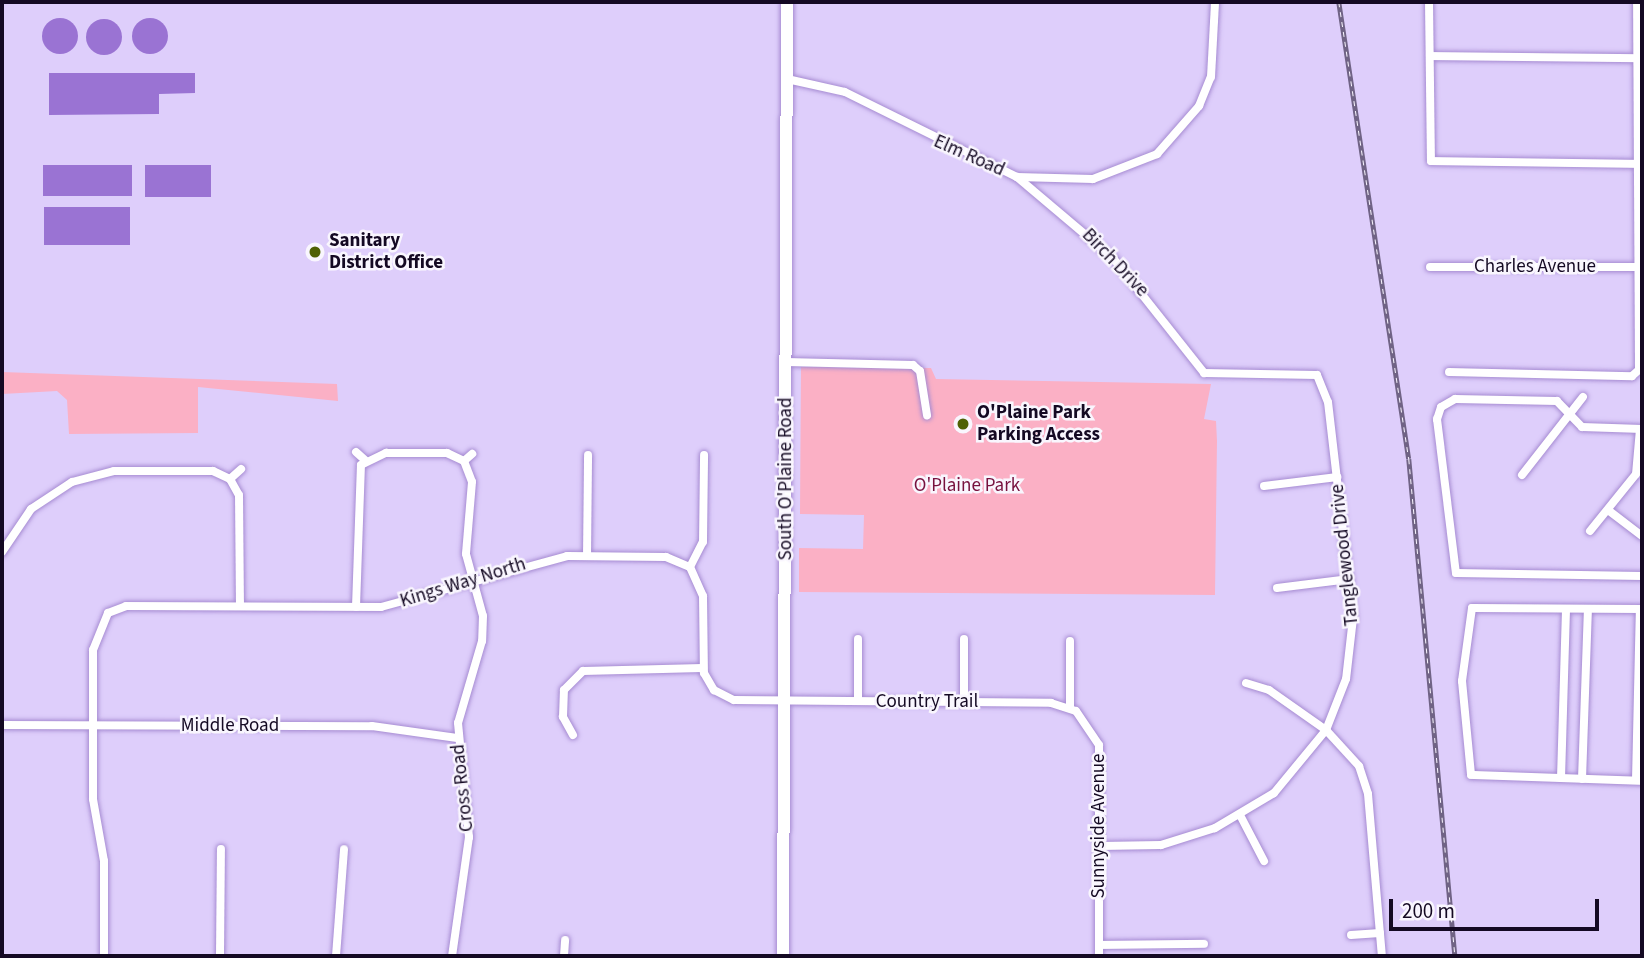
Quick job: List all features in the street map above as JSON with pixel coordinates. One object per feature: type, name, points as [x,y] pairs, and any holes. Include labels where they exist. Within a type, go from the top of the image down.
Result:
[{"type":"main road","name":"South O'Plaine Road","points":[[783,956],[787,2]]},
{"type":"street","name":"Elm Road","points":[[787,79],[845,92],[1017,177],[1103,177],[1168,145],[1199,106],[1210,77],[1215,2]]},
{"type":"street","points":[[1429,2],[1431,160],[1640,164]]},
{"type":"street","points":[[1449,372],[1637,373],[1641,324],[1637,2]]},
{"type":"street","points":[[1430,57],[1638,58]]},
{"type":"street","name":"Birch Drive","points":[[1017,177],[1113,258],[1204,373],[1317,375],[1328,402]]},
{"type":"street","name":"Charles Avenue","points":[[1430,267],[1640,267]]},
{"type":"street","points":[[786,362],[913,365],[920,371],[927,415]]},
{"type":"street","points":[[1522,475],[1583,397]]},
{"type":"street","points":[[1590,531],[1636,474],[1641,429],[1582,427],[1568,417],[1557,401],[1455,399],[1441,407],[1437,419],[1456,573],[1642,576]]},
{"type":"street","name":"Tanglewood Drive","points":[[1100,846],[1176,842],[1240,815],[1289,779],[1326,730],[1351,655],[1349,579],[1328,402]]},
{"type":"street","points":[[356,452],[365,460]]},
{"type":"street","points":[[356,607],[357,474],[365,460],[386,453],[447,453],[464,461],[472,454]]},
{"type":"street","points":[[587,556],[588,455]]},
{"type":"street","points":[[704,455],[702,542],[690,567],[703,596],[702,668],[714,690],[734,700],[785,701]]},
{"type":"street","name":"Cross Road","points":[[452,956],[469,837],[457,738],[482,641],[466,538],[471,482],[464,461]]},
{"type":"street","points":[[230,479],[241,470]]},
{"type":"street","points":[[2,552],[44,498],[97,474],[213,471],[230,479],[240,507],[240,606]]},
{"type":"street","points":[[1264,486],[1337,477]]},
{"type":"street","points":[[1608,510],[1642,536]]},
{"type":"street","name":"Kings Way North","points":[[104,956],[93,726],[94,636],[108,614],[127,606],[356,607],[408,603],[531,562],[587,556],[666,557],[690,567]]},
{"type":"street","points":[[1277,588],[1349,579]]},
{"type":"street","points":[[1472,608],[1588,609],[1641,609],[1639,780],[1471,775],[1462,681],[1472,608]]},
{"type":"street","points":[[1561,778],[1566,609]]},
{"type":"street","points":[[1583,779],[1588,609]]},
{"type":"street","points":[[858,639],[858,701]]},
{"type":"street","points":[[964,639],[964,702]]},
{"type":"street","points":[[1070,641],[1070,707]]},
{"type":"street","points":[[573,735],[563,717],[564,690],[583,671],[702,668]]},
{"type":"street","points":[[1246,683],[1269,690],[1326,730],[1350,751],[1366,785],[1382,956]]},
{"type":"street","name":"Country Trail","points":[[785,701],[964,702],[1070,707]]},
{"type":"street","name":"Sunnyside Avenue","points":[[1070,707],[1091,726],[1099,746],[1100,956]]},
{"type":"street","name":"Middle Road","points":[[2,725],[372,726],[457,738]]},
{"type":"street","points":[[1240,815],[1264,861]]},
{"type":"street","points":[[220,956],[221,849]]},
{"type":"street","points":[[336,956],[344,849]]},
{"type":"street","points":[[1351,935],[1380,933]]},
{"type":"street","points":[[564,956],[565,940]]},
{"type":"street","points":[[1100,945],[1203,944]]},
{"type":"green space","name":"O'Plaine Park","points":[[801,367],[931,368],[936,379],[1211,384],[1204,419],[1216,421],[1215,595],[799,592],[799,548],[863,549],[864,515],[800,514]]},
{"type":"green space","points":[[2,372],[337,384],[338,401],[198,387],[198,433],[69,434],[67,400],[57,391],[2,394]]},
{"type":"shaded area","points":[[60,18],[72,24],[78,36],[72,48],[60,54],[48,48],[42,36],[48,24]]},
{"type":"shaded area","points":[[150,18],[163,23],[168,36],[163,49],[150,54],[137,49],[132,36],[137,23]]},
{"type":"shaded area","points":[[104,19],[117,24],[122,37],[117,50],[104,55],[91,50],[86,37],[91,24]]},
{"type":"shaded area","points":[[49,73],[195,73],[195,93],[159,94],[159,114],[49,115]]},
{"type":"shaded area","points":[[43,165],[132,165],[132,196],[43,196]]},
{"type":"shaded area","points":[[145,165],[211,165],[211,197],[145,197]]},
{"type":"shaded area","points":[[44,207],[130,207],[130,245],[44,245]]},
{"type":"railway","points":[[1339,2],[1409,459],[1455,956]]},
{"type":"place","name":"Sanitary District Office","points":[[315,252]]},
{"type":"place","name":"O'Plaine Park Parking Access","points":[[963,424]]}]
